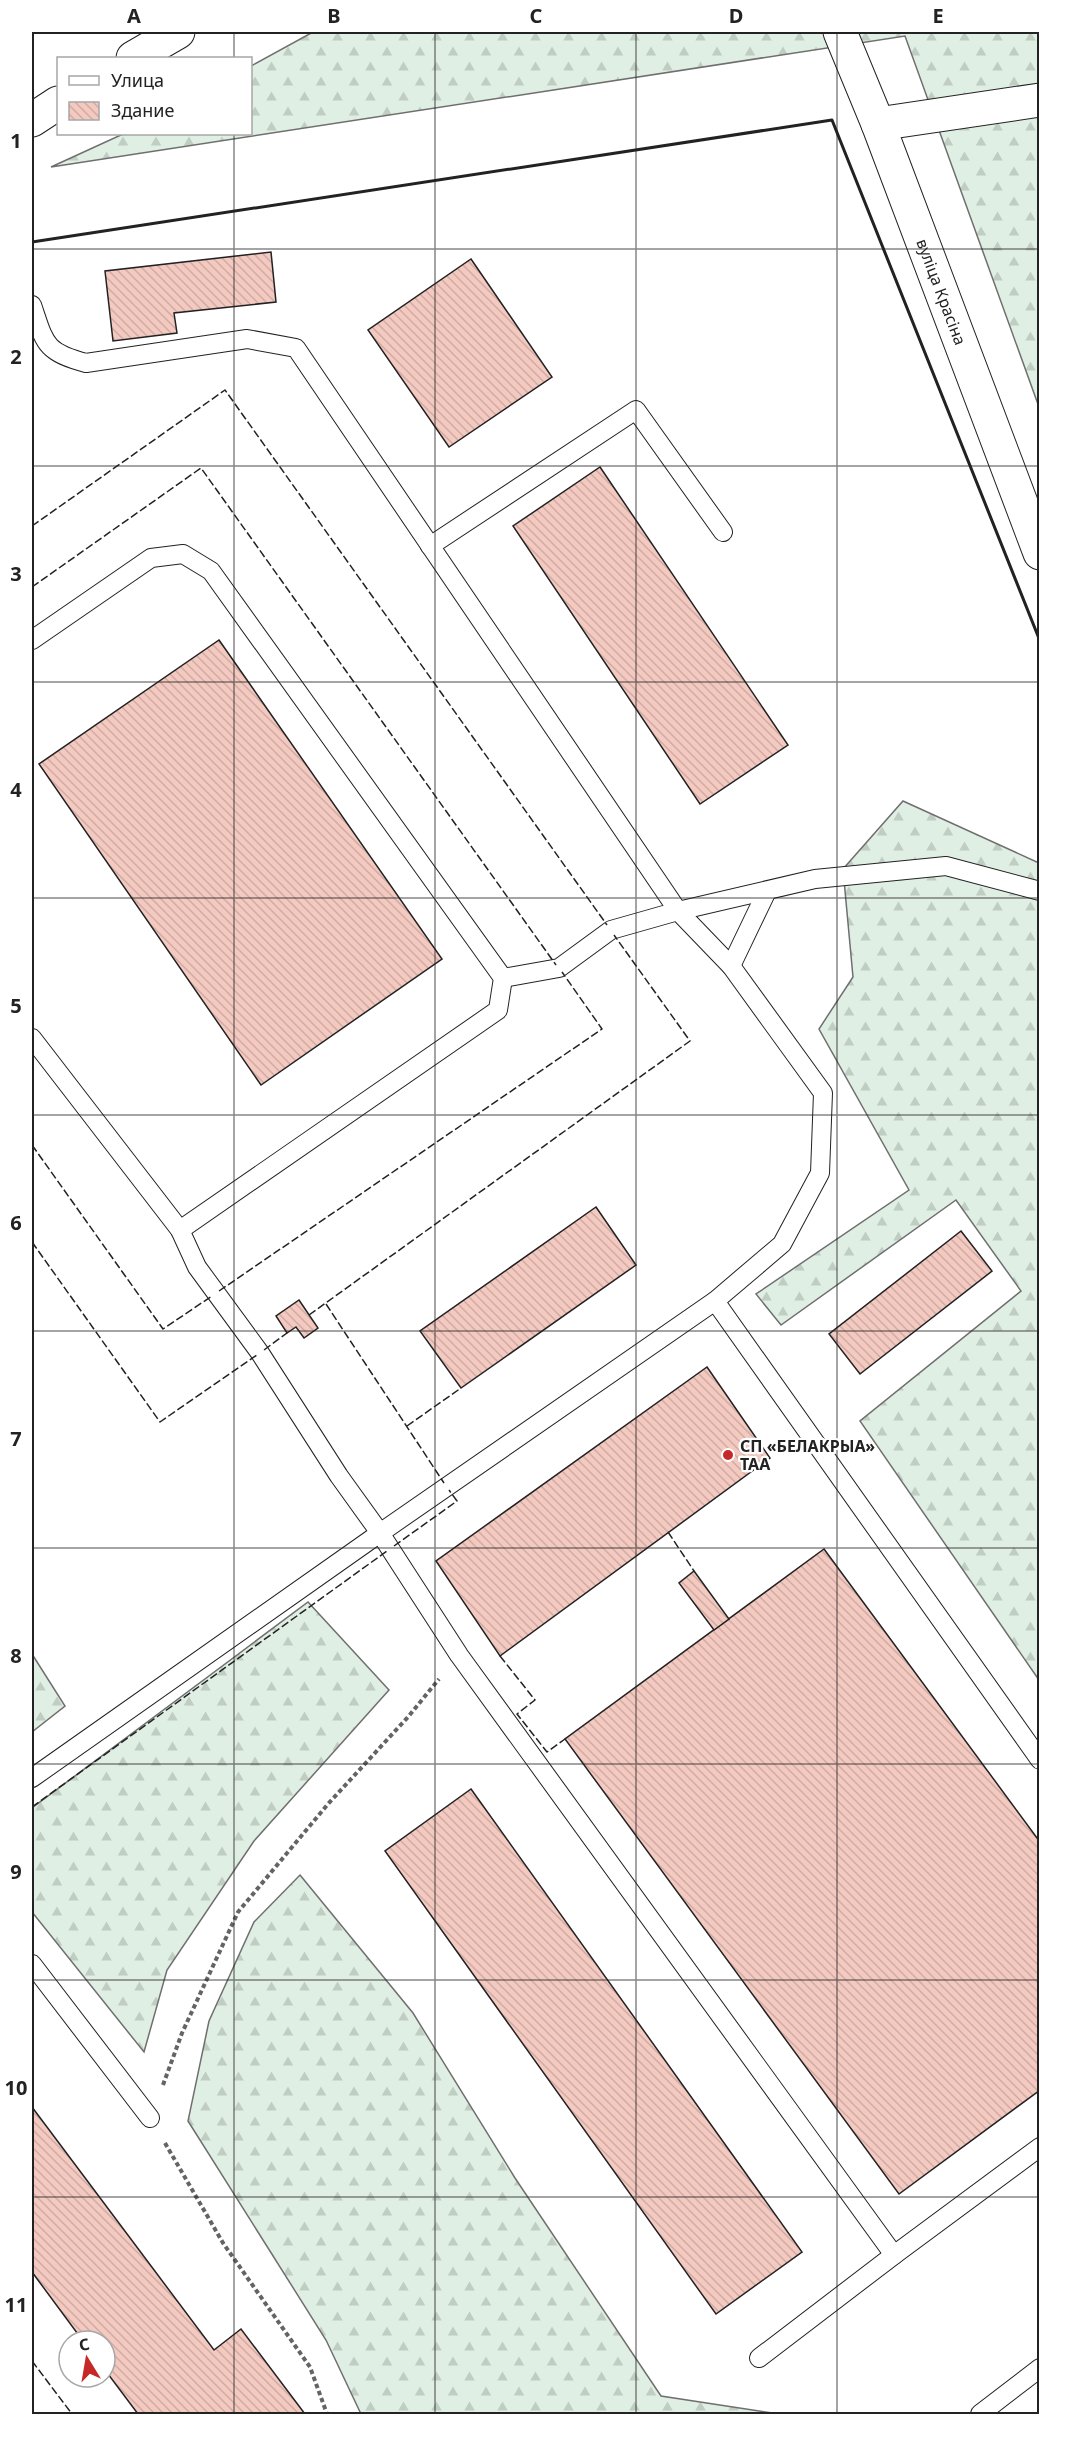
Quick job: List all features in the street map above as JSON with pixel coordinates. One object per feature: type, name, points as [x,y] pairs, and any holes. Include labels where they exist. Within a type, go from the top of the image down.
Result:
[{"type":"street","points":[[135,57],[178,32]]},
{"type":"street","name":"вуліца Красіна","points":[[840,32],[878,124],[1040,553]]},
{"type":"street","points":[[878,124],[1040,100]]},
{"type":"street","points":[[32,120],[57,104]]},
{"type":"lane","points":[[32,305],[46,345],[64,357],[86,363],[247,339],[296,348],[678,911],[731,966],[823,1093],[820,1173],[782,1244],[715,1300],[32,1778]]},
{"type":"lane","points":[[430,546],[636,410],[723,532]]},
{"type":"lane","points":[[32,640],[151,558],[183,554],[211,571],[503,978],[498,1010],[180,1230]]},
{"type":"lane","points":[[503,978],[559,968],[610,930],[678,911],[815,879],[946,866],[1040,891]]},
{"type":"lane","points":[[731,966],[767,891]]},
{"type":"lane","points":[[32,1038],[180,1230],[197,1267],[260,1353],[459,1655],[894,2255]]},
{"type":"lane","points":[[715,1300],[1040,1760]]},
{"type":"lane","points":[[32,1964],[150,2118]]},
{"type":"lane","points":[[759,2358],[1040,2147]]},
{"type":"lane","points":[[980,2415],[1040,2368]]},
{"type":"path","points":[[327,2415],[310,2367],[223,2243],[150,2118],[182,2033],[238,1912],[328,1804],[408,1717],[459,1655]]},
{"type":"green space","points":[[313,32],[1039,32],[1039,407],[905,36],[51,167],[121,135],[252,135],[252,65]]},
{"type":"green space","points":[[903,801],[1039,863],[1039,1680],[860,1421],[1021,1291],[956,1200],[781,1325],[756,1294],[909,1190],[819,1029],[853,977],[843,869]]},
{"type":"green space","points":[[308,1602],[389,1690],[254,1841],[167,1970],[144,2052],[32,1912],[32,1808]]},
{"type":"green space","points":[[32,1654],[65,1706],[32,1732]]},
{"type":"green space","points":[[300,1875],[413,2013],[515,2178],[661,2396],[779,2414],[361,2414],[326,2340],[188,2121],[209,2021],[254,1922]]},
{"type":"building","points":[[271,252],[276,302],[174,313],[177,333],[113,341],[105,271]]},
{"type":"building","points":[[471,259],[552,377],[449,447],[368,330]]},
{"type":"building","points":[[600,467],[788,745],[700,804],[513,526]]},
{"type":"building","points":[[219,640],[442,959],[261,1085],[39,764]]},
{"type":"building","points":[[596,1207],[636,1265],[461,1388],[420,1331]]},
{"type":"building","points":[[961,1231],[992,1271],[860,1374],[829,1334]]},
{"type":"building","points":[[299,1300],[318,1328],[304,1338],[296,1327],[287,1333],[276,1316]]},
{"type":"building","points":[[707,1367],[770,1458],[500,1656],[436,1561]]},
{"type":"building","points":[[824,1549],[1040,1842],[1040,2090],[899,2194],[565,1739]]},
{"type":"building","points":[[694,1571],[729,1619],[714,1630],[679,1583]]},
{"type":"building","points":[[471,1789],[802,2252],[716,2314],[385,1851]]},
{"type":"building","points":[[32,2107],[214,2350],[241,2329],[305,2414],[138,2414],[117,2386],[117,2329],[74,2329],[32,2272]]},
{"type":"fence","points":[[32,526],[225,390],[607,925]]},
{"type":"fence","points":[[32,587],[201,468],[556,965]]},
{"type":"fence","points":[[309,1315],[690,1041],[614,935]]},
{"type":"fence","points":[[219,1291],[602,1029],[562,972]]},
{"type":"fence","points":[[32,1145],[163,1329],[212,1296]]},
{"type":"fence","points":[[32,1242],[160,1422],[257,1355]]},
{"type":"fence","points":[[326,1304],[444,1483]]},
{"type":"fence","points":[[264,1350],[287,1333]]},
{"type":"fence","points":[[407,1426],[461,1388]]},
{"type":"fence","points":[[394,1546],[457,1501],[449,1490]]},
{"type":"fence","points":[[668,1532],[694,1571]]},
{"type":"fence","points":[[32,1807],[387,1551]]},
{"type":"fence","points":[[500,1656],[535,1700],[517,1714],[547,1752],[565,1739]]},
{"type":"fence","points":[[32,2361],[72,2414]]},
{"type":"wall","points":[[32,242],[832,120],[1040,641]]},
{"type":"place","name":"СП «БЕЛАКРЫА» ТАА","points":[[728,1455]]}]
